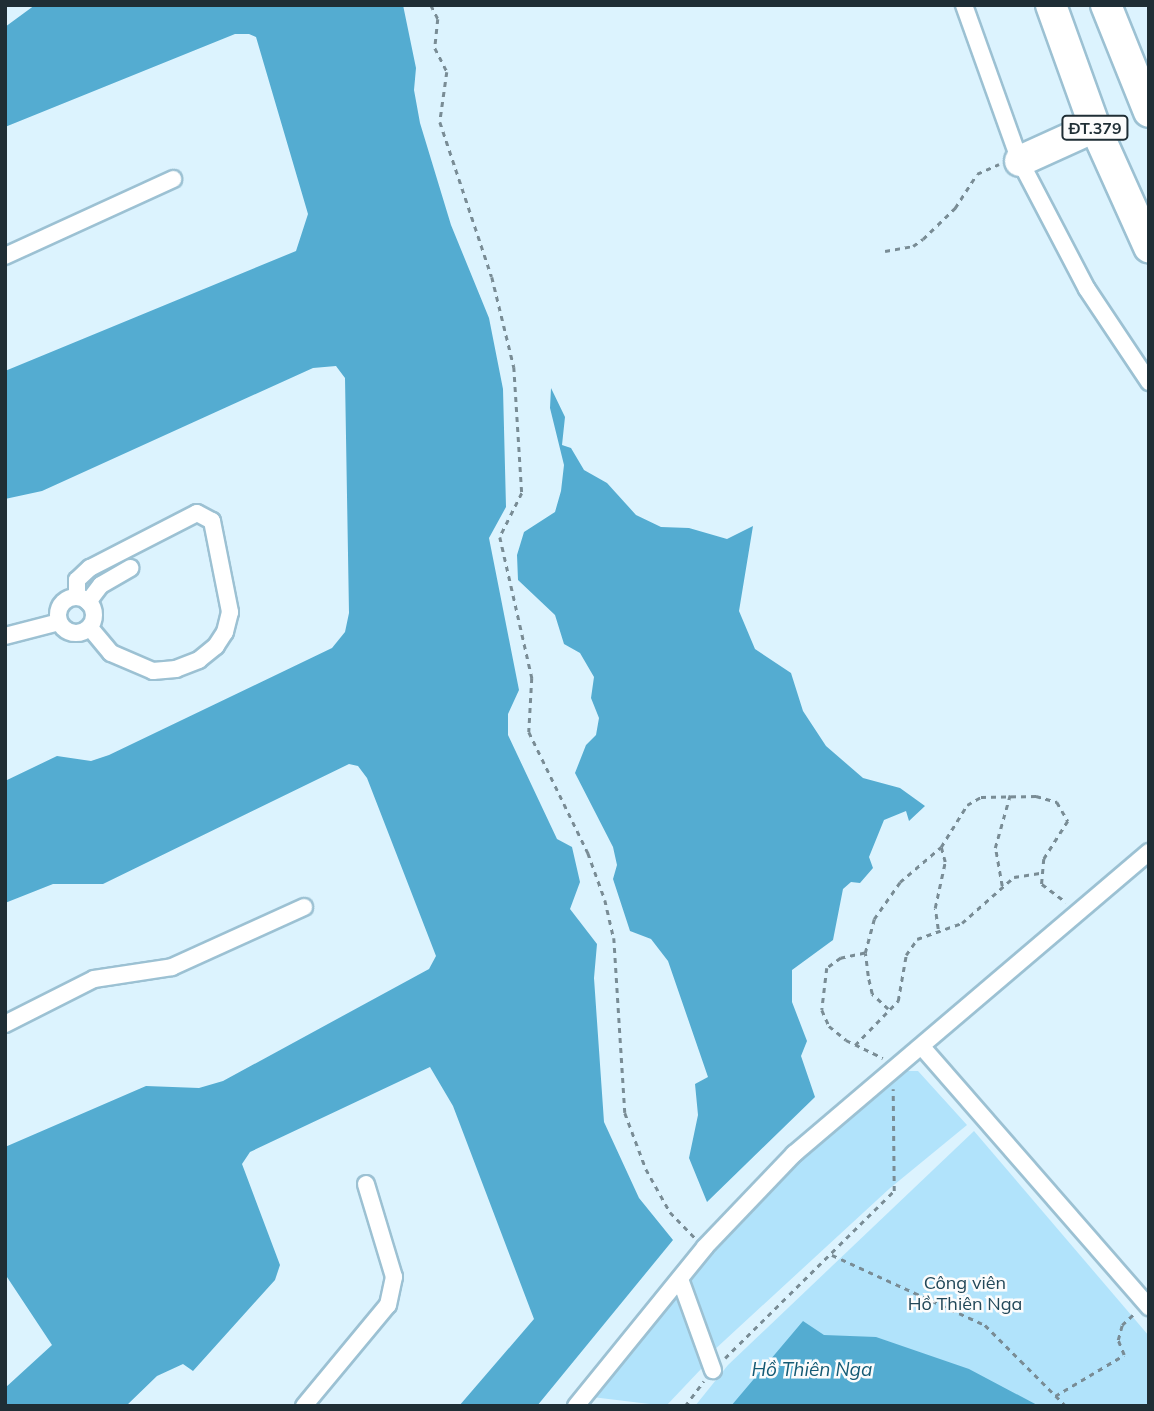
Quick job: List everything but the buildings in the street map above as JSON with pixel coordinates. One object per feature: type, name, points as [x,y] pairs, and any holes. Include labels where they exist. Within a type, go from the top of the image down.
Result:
[{"type":"highway","name":"ĐT.379","points":[[1051,5],[1095,127],[1149,247]]},
{"type":"highway","name":"ĐT.379","points":[[1106,5],[1149,112]]},
{"type":"highway","points":[[1020,161],[1095,127]]},
{"type":"street","points":[[964,5],[1020,161],[1087,289],[1149,382]]},
{"type":"street","points":[[5,256],[173,180]]},
{"type":"street","points":[[197,513],[212,522],[230,612],[225,632],[216,646],[199,660],[176,669],[153,671],[111,653],[90,628],[94,612],[82,599],[77,580],[99,563],[197,513]]},
{"type":"street","points":[[59,622],[61,606],[82,599],[131,568]]},
{"type":"street","points":[[59,622],[74,634],[90,628]]},
{"type":"street","points":[[5,636],[59,622]]},
{"type":"street","points":[[579,1405],[705,1247],[794,1154],[892,1066],[923,1048],[1149,852]]},
{"type":"street","points":[[5,1024],[94,979],[172,967],[304,907]]},
{"type":"street","points":[[923,1048],[1147,1305]]},
{"type":"street","points":[[304,1406],[388,1305],[394,1277],[366,1184]]},
{"type":"street","points":[[680,1279],[713,1370]]},
{"type":"path","points":[[431,5],[438,19],[435,48],[447,72],[440,122],[492,278],[514,368],[522,493],[514,518],[500,537],[532,678],[529,732],[588,853],[605,900],[614,938],[625,1113],[646,1168],[670,1212],[705,1247]]},
{"type":"path","points":[[885,251],[913,246],[941,226],[985,169],[1020,161]]},
{"type":"path","points":[[1002,886],[995,848],[1010,794]]},
{"type":"path","points":[[888,1009],[872,994],[865,953],[874,919],[887,899],[919,862],[941,847],[967,805],[981,796],[1010,794],[1057,802],[1066,813],[1068,821],[1044,859],[1042,884],[1080,912]]},
{"type":"path","points":[[938,929],[935,908],[945,862],[941,847]]},
{"type":"path","points":[[855,1045],[888,1009],[898,1002],[904,985],[906,955],[917,939],[938,929],[962,923],[1014,877],[1041,873]]},
{"type":"path","points":[[684,1406],[713,1370],[894,1191],[892,1066],[855,1045],[829,1026],[822,1010],[827,968],[841,958],[865,953]]},
{"type":"path","points":[[832,1255],[985,1325],[1066,1406]]},
{"type":"path","points":[[1055,1396],[1124,1355],[1118,1340],[1122,1325],[1147,1305]]},
{"type":"green space","points":[[903,1071],[918,1071],[967,1125],[889,1189],[712,1352],[689,1279],[785,1175]]},
{"type":"green space","name":"Công viên Hồ Thiên Nga","points":[[974,1131],[1149,1336],[1149,1406],[695,1406],[728,1365]]},
{"type":"green space","points":[[677,1295],[702,1368],[666,1406],[592,1397]]},
{"type":"water","points":[[35,5],[403,5],[416,68],[414,90],[420,123],[451,225],[489,318],[503,389],[506,507],[489,538],[519,690],[508,714],[508,735],[557,839],[572,847],[580,882],[570,909],[597,944],[594,978],[604,1122],[639,1198],[673,1240],[537,1406],[459,1406],[534,1319],[453,1106],[430,1067],[250,1152],[242,1164],[280,1265],[275,1280],[193,1371],[183,1364],[157,1376],[126,1406],[5,1406],[5,1388],[52,1345],[5,1274],[5,1147],[146,1086],[199,1088],[223,1081],[429,969],[436,956],[367,778],[358,766],[349,764],[103,884],[53,884],[5,903],[5,781],[57,756],[91,761],[109,755],[332,648],[345,632],[349,613],[345,378],[336,366],[313,368],[42,491],[5,499],[5,371],[296,251],[308,214],[256,37],[249,34],[235,34],[5,127],[5,27]]},
{"type":"water","points":[[551,388],[565,417],[562,445],[571,448],[584,470],[607,483],[636,515],[661,527],[689,528],[727,539],[753,526],[739,611],[755,649],[791,673],[803,711],[826,746],[863,778],[900,788],[925,806],[909,821],[906,811],[884,820],[869,857],[873,868],[860,883],[851,882],[843,889],[833,940],[792,970],[792,1002],[807,1041],[801,1056],[815,1097],[707,1202],[689,1158],[698,1115],[695,1084],[708,1077],[668,961],[651,939],[630,931],[613,879],[617,865],[613,847],[575,773],[586,745],[596,735],[599,718],[591,698],[594,677],[580,653],[564,644],[555,615],[518,580],[517,555],[524,532],[555,512],[561,491],[564,465],[550,408]]},
{"type":"water","name":"Hồ Thiên Nga","points":[[803,1321],[824,1335],[876,1337],[969,1369],[1039,1406],[731,1406]]}]
